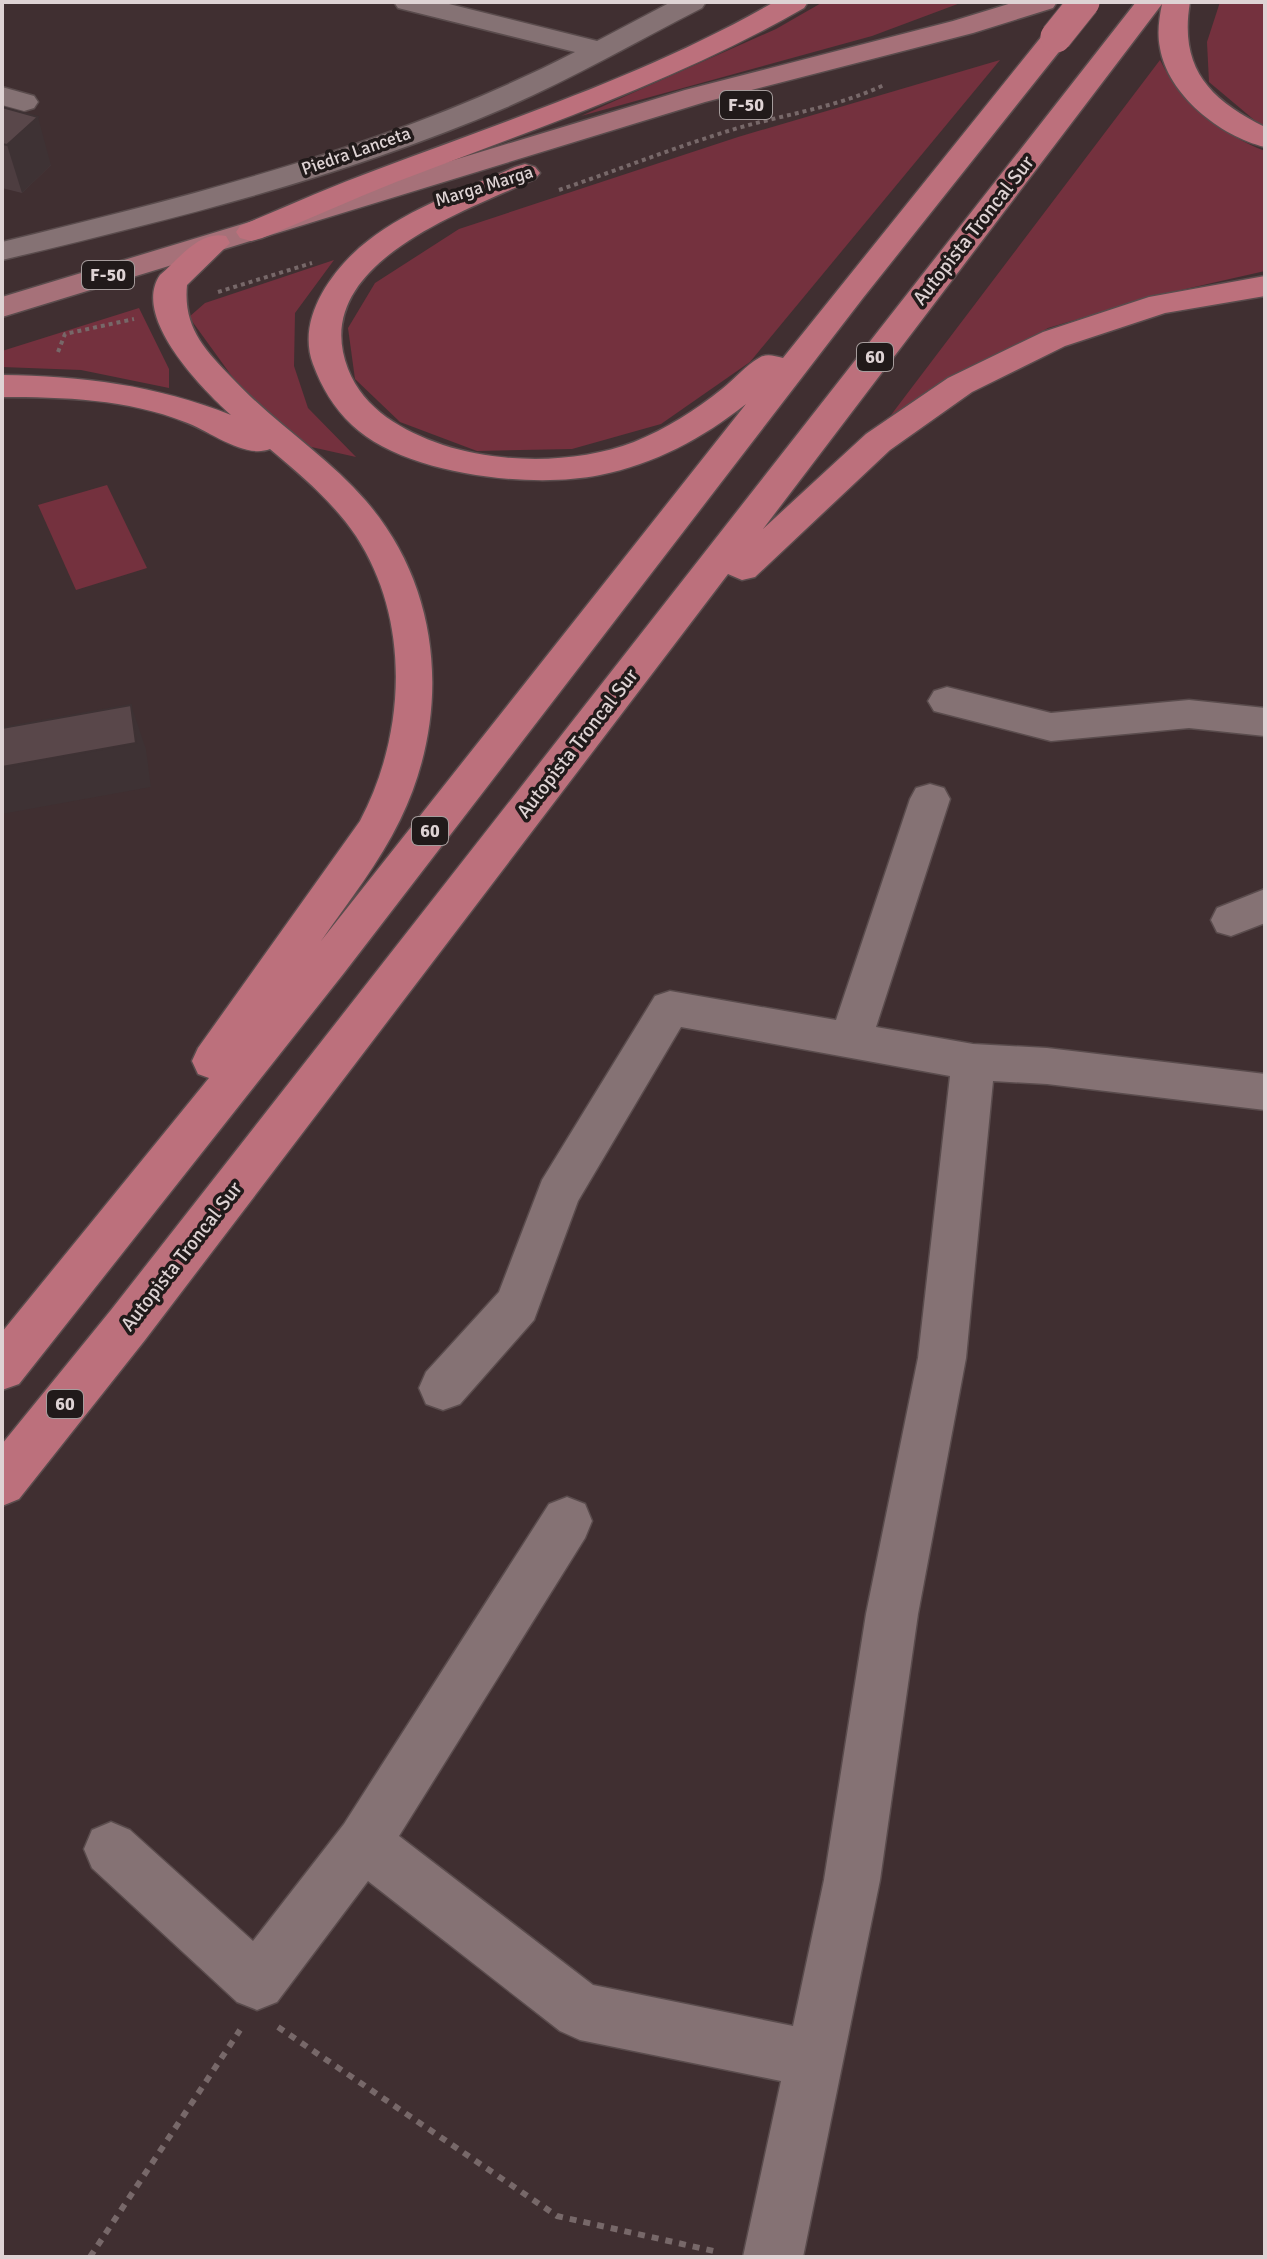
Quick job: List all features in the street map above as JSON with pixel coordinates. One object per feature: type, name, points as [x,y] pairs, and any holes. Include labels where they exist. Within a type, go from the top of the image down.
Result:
[{"type":"highway","points":[[251,232],[383,177],[447,156],[578,105],[754,25],[794,2]]},
{"type":"highway","name":"60","points":[[2,1368],[338,948],[852,291],[1084,2]]},
{"type":"highway","name":"Autopista Troncal Sur","points":[[2,1482],[128,1325],[1150,2]]},
{"type":"highway","points":[[1176,2],[1171,46],[1185,79],[1215,110],[1265,138]]},
{"type":"highway","points":[[525,173],[408,229],[355,269],[331,305],[324,344],[336,383],[348,401],[375,425],[411,446],[468,464],[533,470],[599,464],[658,446],[684,433],[746,388],[852,291]]},
{"type":"highway","points":[[2,1360],[357,860],[382,817],[411,731],[416,689],[415,649],[409,616],[386,555],[368,527],[323,478],[232,400],[199,361],[170,312],[171,282],[215,243]]},
{"type":"highway","points":[[601,713],[773,536],[878,442],[960,385],[1054,339],[1160,304],[1265,286]]},
{"type":"highway","points":[[2,386],[98,390],[163,401],[217,420],[323,478]]},
{"type":"main road","name":"Marga Marga","points":[[2,307],[695,96],[963,27],[1043,2]]},
{"type":"main road","name":"Marga Marga","points":[[2,336],[831,79],[963,27]]},
{"type":"street","points":[[408,2],[597,49]]},
{"type":"street","name":"Piedra Lanceta","points":[[2,251],[235,191],[371,148],[497,100],[692,2]]},
{"type":"street","points":[[947,701],[1051,727],[1189,714],[1265,722]]},
{"type":"street","points":[[851,1039],[930,799]]},
{"type":"street","points":[[443,1388],[518,1305],[558,1194],[670,1008],[973,1062],[1047,1066],[1265,1092]]},
{"type":"street","points":[[750,2255],[814,2059],[852,1880],[892,1614],[942,1358],[973,1062]]},
{"type":"street","points":[[111,1849],[257,1982],[363,1843],[567,1521]]},
{"type":"street","points":[[363,1843],[580,2011],[814,2059]]},
{"type":"path","points":[[266,2019],[557,2216],[750,2255]]},
{"type":"path","points":[[90,2257],[244,2023]]},
{"type":"shaded area","points":[[823,2],[963,2],[872,36],[581,116],[776,29]]},
{"type":"shaded area","points":[[1220,2],[1265,2],[1265,129],[1209,82],[1207,42]]},
{"type":"shaded area","points":[[1000,60],[750,362],[661,424],[572,449],[477,451],[400,422],[355,379],[348,328],[375,283],[459,229],[738,137]]},
{"type":"shaded area","points":[[1160,60],[1179,90],[1204,115],[1233,136],[1265,151],[1265,271],[1159,295],[1048,328],[891,415]]},
{"type":"shaded area","points":[[334,260],[295,313],[294,366],[308,408],[356,457],[298,444],[244,393],[189,317],[205,303]]},
{"type":"shaded area","points":[[139,308],[169,369],[169,388],[81,370],[2,367],[2,351]]},
{"type":"shaded area","points":[[107,485],[147,568],[76,590],[38,505]]},
{"type":"building","points":[[2,107],[38,117],[7,145],[2,144]]},
{"type":"building","points":[[131,705],[136,743],[2,767],[2,728]]}]
